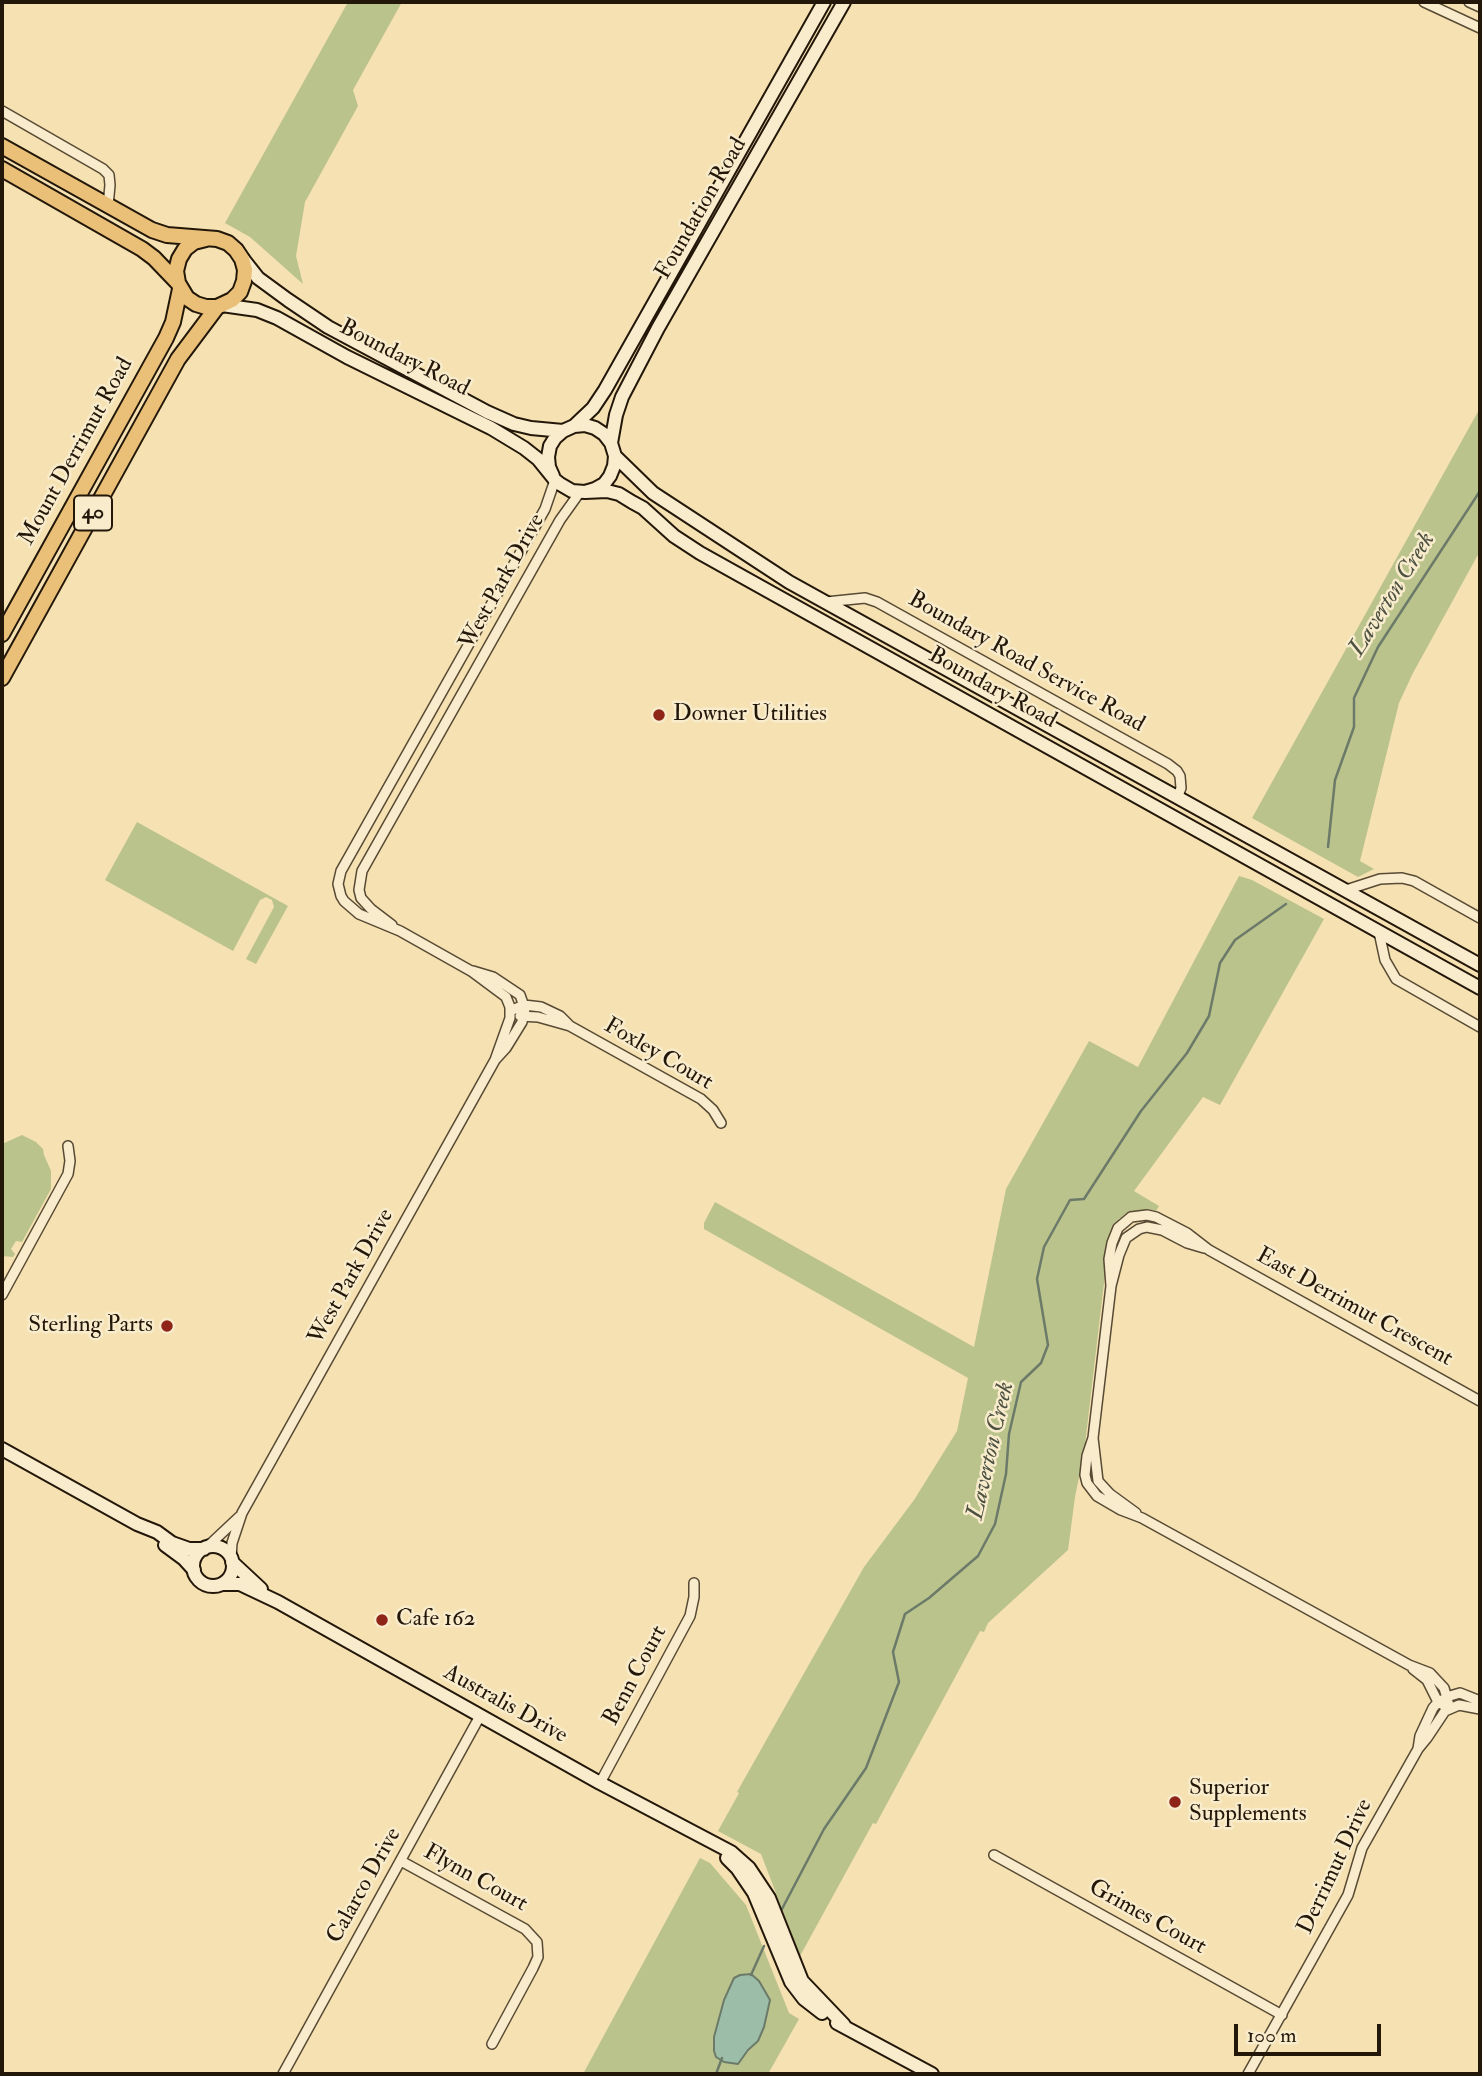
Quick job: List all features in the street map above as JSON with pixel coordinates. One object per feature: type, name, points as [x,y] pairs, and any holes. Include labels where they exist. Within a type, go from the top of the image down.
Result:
[{"type":"main road","name":"Foundation Road","points":[[569,428],[593,408],[599,399],[824,2]]},
{"type":"main road","name":"Foundation Road","points":[[611,443],[622,397],[658,328],[845,2]]},
{"type":"main road","points":[[2,146],[152,230],[177,236],[217,239],[228,243],[243,259]]},
{"type":"main road","points":[[2,169],[142,249],[154,258],[187,298],[196,304],[206,307],[219,306]]},
{"type":"main road","name":"40","points":[[179,286],[176,271],[179,259],[185,249],[194,242],[206,239]]},
{"type":"main road","name":"40","points":[[219,306],[232,300],[240,292],[245,270],[243,259]]},
{"type":"main road","name":"Boundary Road","points":[[243,259],[258,278],[328,327],[414,373],[514,424],[531,428],[569,428]]},
{"type":"main road","name":"Mount Derrimut Road","points":[[2,634],[166,338],[173,322],[179,286]]},
{"type":"main road","name":"Mount Derrimut Road","points":[[2,678],[178,359],[219,306]]},
{"type":"main road","name":"Boundary Road","points":[[219,306],[257,310],[277,318],[347,357],[491,428],[538,459],[554,478]]},
{"type":"main road","points":[[643,321],[658,328]]},
{"type":"main road","points":[[585,425],[595,428],[611,443],[615,456],[614,466],[604,484],[595,489],[583,492],[566,488],[554,478],[548,467],[550,446],[555,438],[569,428],[585,425]]},
{"type":"main road","name":"Boundary Road","points":[[615,456],[653,493],[789,582],[1480,965]]},
{"type":"main road","name":"Boundary Road","points":[[583,492],[607,491],[619,494],[643,508],[674,536],[700,553],[1480,988]]},
{"type":"main road","points":[[1168,814],[1178,796]]},
{"type":"main road","points":[[2,1449],[178,1545],[189,1549],[219,1548],[227,1552],[232,1561],[231,1575],[222,1584],[205,1584],[184,1559],[137,1524]]},
{"type":"main road","points":[[194,1570],[196,1556],[205,1548]]},
{"type":"main road","name":"Australis Drive","points":[[232,1561],[278,1602]]},
{"type":"main road","name":"Australis Drive","points":[[222,1584],[240,1584],[278,1602],[600,1783],[731,1852],[749,1868],[769,1899],[802,1981],[844,2025],[932,2074]]},
{"type":"street","points":[[1424,2],[1480,28]]},
{"type":"street","points":[[1469,2],[1480,7]]},
{"type":"street","points":[[2,111],[103,169],[109,175],[108,206]]},
{"type":"street","name":"West Park Drive","points":[[341,896],[338,884],[341,871],[545,509],[554,478]]},
{"type":"street","name":"West Park Drive","points":[[359,895],[362,871],[560,520],[583,492]]},
{"type":"street","name":"Boundary Road Service Road","points":[[826,602],[865,598],[877,602],[1168,764],[1180,776],[1181,788],[1178,796]]},
{"type":"street","points":[[450,678],[463,693]]},
{"type":"street","points":[[443,690],[463,693]]},
{"type":"street","points":[[1346,890],[1380,879],[1402,878],[1414,881],[1480,918]]},
{"type":"street","points":[[341,896],[359,895],[371,909],[400,931]]},
{"type":"street","points":[[341,896],[350,908],[359,914],[400,931],[471,971],[506,997],[510,1011],[524,1004],[520,995],[505,984],[481,972],[471,971]]},
{"type":"street","points":[[1379,932],[1385,960],[1396,979],[1480,1027]]},
{"type":"street","name":"West Park Drive","points":[[495,1060],[516,1034],[523,1017],[524,1004]]},
{"type":"street","name":"Foxley Court","points":[[524,1004],[547,1009],[561,1016],[570,1026]]},
{"type":"street","name":"West Park Drive","points":[[232,1561],[232,1543],[243,1513],[495,1060],[510,1011]]},
{"type":"street","name":"Foxley Court","points":[[510,1011],[523,1017],[538,1017],[570,1026],[701,1099],[713,1110],[721,1123]]},
{"type":"street","points":[[2,1296],[68,1174],[68,1146]]},
{"type":"street","name":"East Derrimut Crescent","points":[[1111,1286],[1109,1259],[1112,1243],[1121,1224],[1131,1217],[1147,1215],[1166,1221],[1209,1250],[1480,1401]]},
{"type":"street","name":"East Derrimut Crescent","points":[[1209,1250],[1187,1243],[1162,1230],[1147,1227],[1132,1233],[1123,1243],[1111,1286],[1093,1438],[1086,1463],[1087,1483],[1103,1500],[1121,1510],[1142,1518],[1409,1665],[1435,1676],[1448,1697]]},
{"type":"street","name":"West Park Drive","points":[[205,1548],[243,1513]]},
{"type":"street","name":"Benn Court","points":[[600,1783],[690,1616],[694,1583]]},
{"type":"street","name":"East Derrimut Crescent","points":[[1409,1665],[1427,1680],[1438,1703]]},
{"type":"street","points":[[1438,1703],[1460,1693],[1480,1702]]},
{"type":"street","points":[[1448,1697],[1450,1709]]},
{"type":"street","points":[[1438,1703],[1450,1709]]},
{"type":"street","name":"Derrimut Drive","points":[[1418,1749],[1420,1736],[1438,1703]]},
{"type":"street","points":[[1450,1709],[1459,1705],[1480,1709]]},
{"type":"street","name":"Derrimut Drive","points":[[1248,2074],[1348,1895],[1367,1838],[1418,1749],[1441,1716],[1450,1709]]},
{"type":"street","name":"Calarco Drive","points":[[283,2074],[481,1716]]},
{"type":"street","name":"Grimes Court","points":[[994,1855],[1282,2015]]},
{"type":"street","name":"Flynn Court","points":[[401,1861],[525,1929],[537,1942],[538,1957],[492,2044]]},
{"type":"green space","points":[[348,2],[402,2],[353,90],[358,106],[305,202],[296,256],[303,284],[250,237],[225,223]]},
{"type":"green space","points":[[1480,408],[1480,551],[1399,703],[1360,861],[1374,869],[1358,877],[1252,818]]},
{"type":"green space","points":[[137,822],[288,906],[256,964],[246,959],[274,907],[272,900],[266,897],[260,900],[233,951],[105,880]]},
{"type":"green space","points":[[1239,876],[1252,880],[1324,919],[1220,1105],[1203,1097],[1134,1191],[1159,1206],[1156,1211],[1144,1210],[1126,1214],[1110,1232],[1084,1453],[1068,1550],[988,1623],[984,1632],[980,1631],[876,1824],[873,1823],[800,1956],[761,1854],[718,1831],[739,1793],[737,1792],[864,1567],[914,1500],[957,1431],[968,1378],[704,1229],[704,1223],[715,1202],[974,1347],[1006,1189],[1089,1041],[1138,1067]]},
{"type":"green space","points":[[22,1135],[43,1149],[51,1171],[51,1189],[22,1242],[16,1241],[11,1249],[15,1254],[13,1257],[2,1256],[2,1144]]},
{"type":"green space","points":[[700,1858],[710,1863],[746,1905],[789,2013],[799,2019],[768,2074],[583,2074]]},
{"type":"shaded area","points":[[751,1974],[759,1981],[770,2000],[764,2027],[758,2041],[738,2064],[724,2062],[716,2057],[714,2037],[724,2000],[734,1978]]},
{"type":"waterway","name":"Laverton Creek","points":[[1328,847],[1335,780],[1354,727],[1354,698],[1378,647],[1480,491]]},
{"type":"waterway","name":"Laverton Creek","points":[[782,1909],[824,1829],[866,1768],[899,1682],[893,1652],[905,1614],[929,1598],[978,1556],[995,1524],[1006,1474],[1009,1434],[1021,1382],[1041,1363],[1048,1345],[1037,1279],[1044,1247],[1070,1200],[1084,1199],[1141,1111],[1187,1053],[1209,1016],[1220,963],[1235,940],[1286,904]]},
{"type":"waterway","name":"Laverton Creek","points":[[751,1975],[764,1946]]},
{"type":"waterway","name":"Laverton Creek","points":[[716,2074],[722,2058]]},
{"type":"place","name":"Downer Utilities","points":[[659,715]]},
{"type":"place","name":"Sterling Parts","points":[[167,1326]]},
{"type":"place","name":"Cafe 162","points":[[382,1620]]},
{"type":"place","name":"Superior Supplements","points":[[1175,1802]]}]
